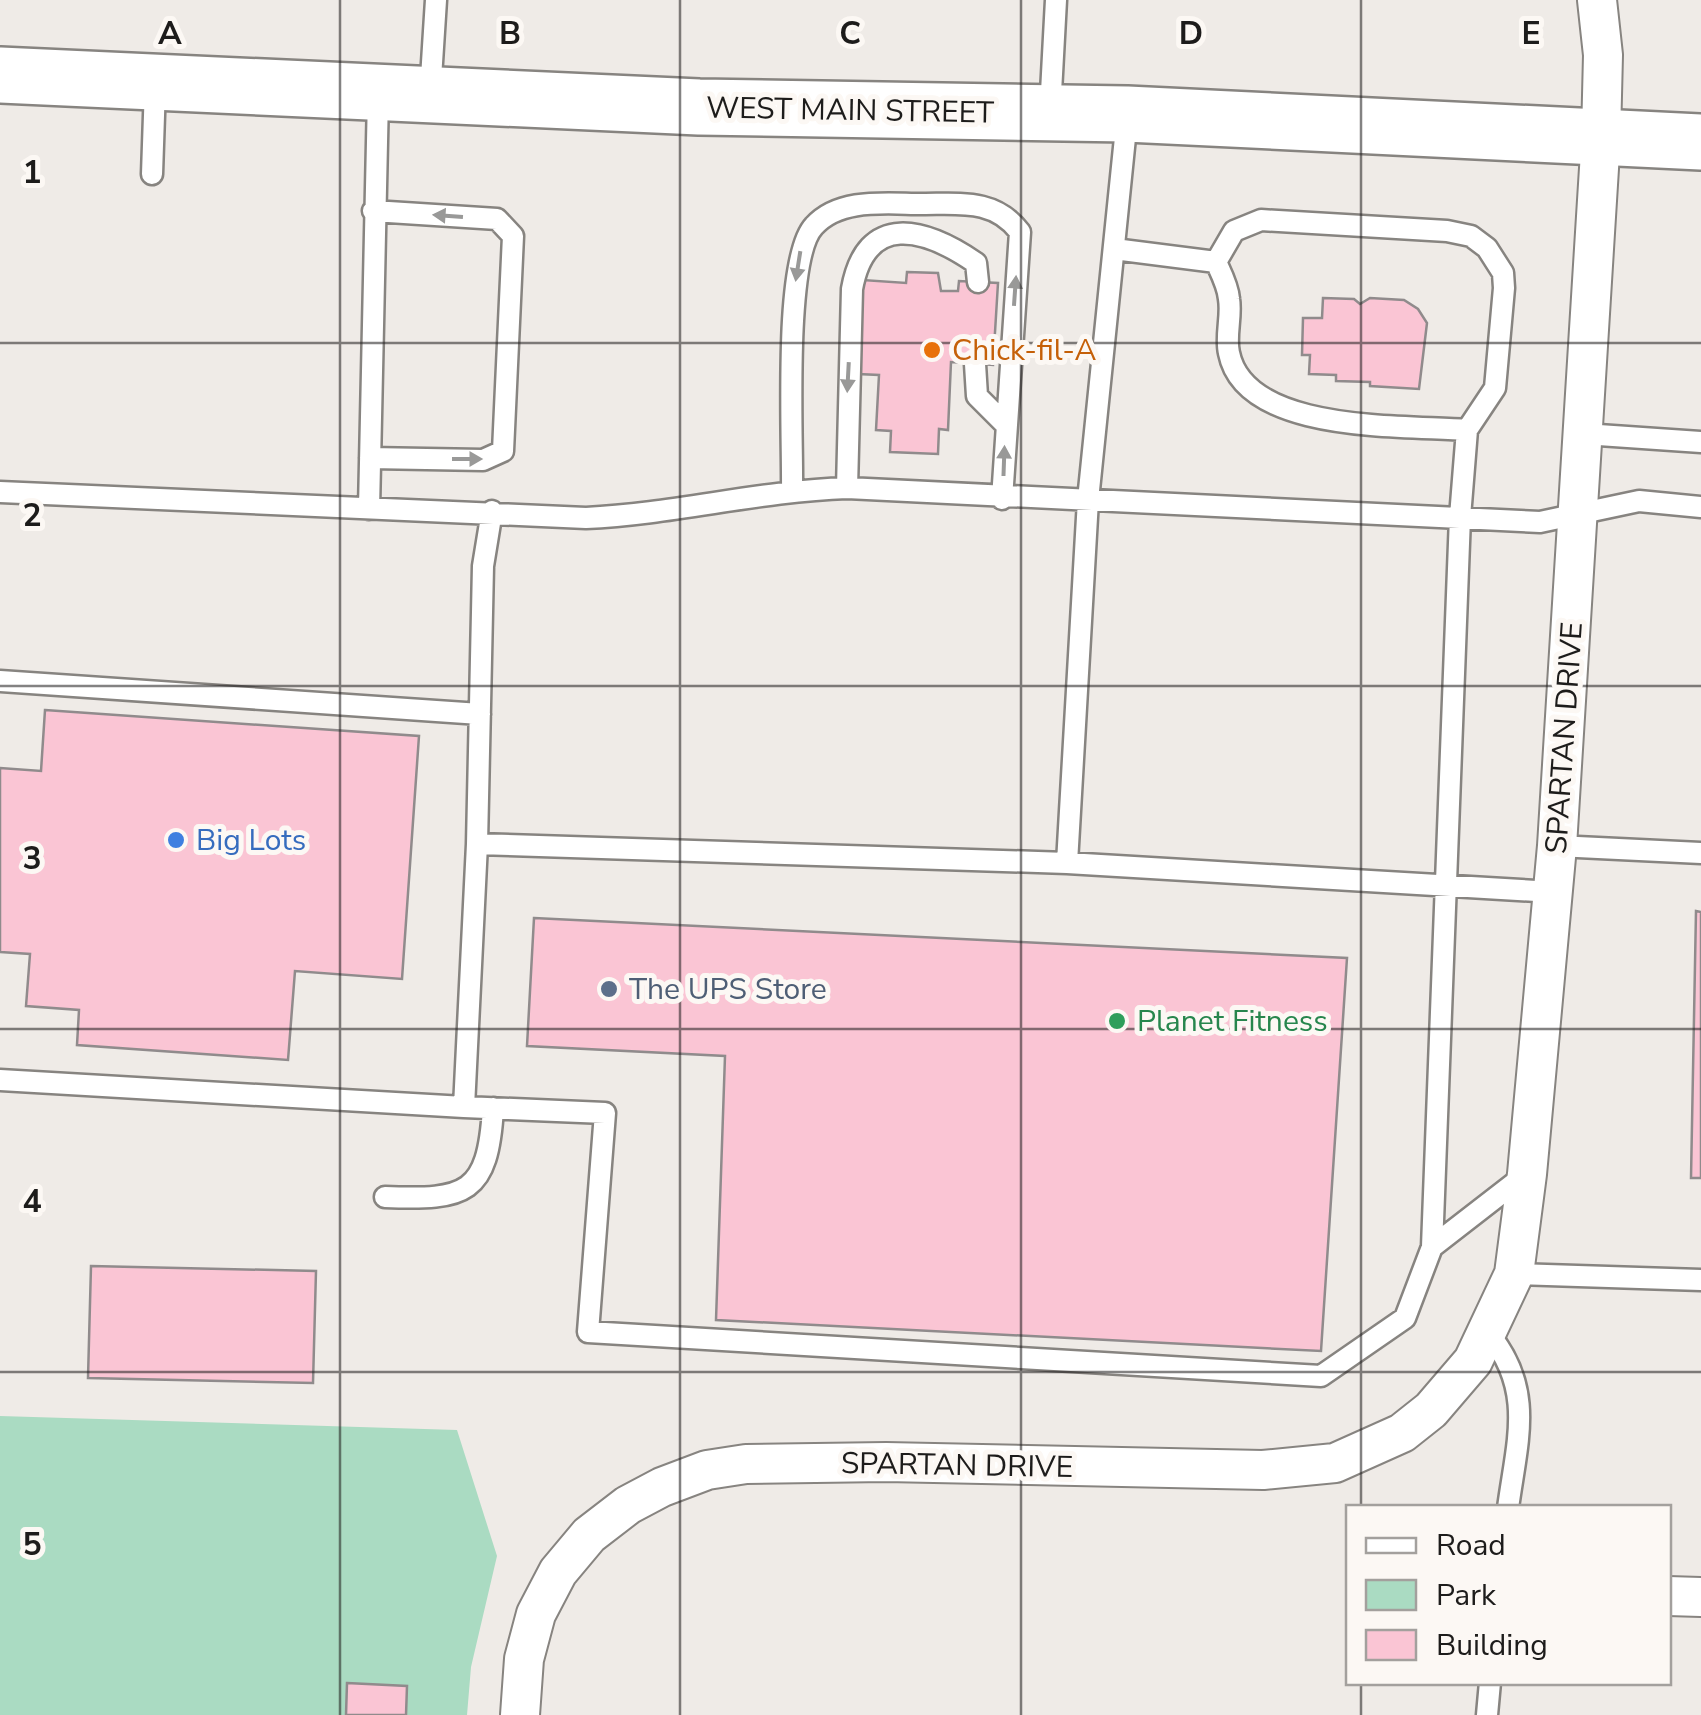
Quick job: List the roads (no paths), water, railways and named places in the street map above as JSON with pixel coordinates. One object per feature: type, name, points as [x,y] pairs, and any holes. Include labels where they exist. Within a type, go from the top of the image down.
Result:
[{"type":"main road","name":"WEST MAIN STREET","points":[[0,74],[699,108],[1127,114],[1701,142]]},
{"type":"street","name":"SPARTAN DRIVE","points":[[520,1715],[524,1659],[536,1614],[558,1572],[589,1535],[628,1505],[662,1486],[707,1470],[746,1464],[886,1462],[1263,1470],[1335,1463],[1402,1432],[1431,1410],[1465,1373],[1488,1334],[1514,1274],[1527,1174],[1557,846],[1580,511],[1601,136],[1603,55],[1597,0]]},
{"type":"street","points":[[1671,1596],[1701,1597]]},
{"type":"lane","points":[[369,508],[373,212],[404,94],[436,0]]},
{"type":"lane","points":[[1050,113],[1056,0]]},
{"type":"lane","points":[[152,174],[155,82]]},
{"type":"lane","points":[[1067,864],[1088,500],[1127,114]]},
{"type":"lane","points":[[792,490],[795,272],[813,226],[834,212],[861,204],[972,204],[993,208],[1010,219],[1020,232],[1002,499]]},
{"type":"lane","points":[[370,458],[483,460],[503,451],[513,236],[497,219],[373,212]]},
{"type":"lane","points":[[0,1080],[605,1113],[588,1332],[1321,1376],[1405,1318],[1432,1247],[1466,430],[1495,388],[1504,288],[1496,259],[1471,236],[1261,220],[1234,231],[1216,262]]},
{"type":"lane","points":[[847,488],[852,289],[857,262],[867,246],[890,234],[942,240],[976,263],[978,282]]},
{"type":"lane","points":[[1114,249],[1216,262]]},
{"type":"lane","points":[[1216,262],[1230,298],[1229,353],[1235,370],[1258,395],[1317,419],[1466,430]]},
{"type":"lane","points":[[974,364],[977,396],[1005,424]]},
{"type":"lane","points":[[1584,434],[1701,442]]},
{"type":"lane","points":[[0,492],[624,517],[792,490],[847,488],[1002,499],[1540,522],[1640,501],[1701,507]]},
{"type":"lane","points":[[464,1107],[478,844],[483,566],[492,511]]},
{"type":"lane","points":[[0,681],[480,714]]},
{"type":"lane","points":[[478,844],[1067,864],[1553,892]]},
{"type":"lane","points":[[1557,846],[1701,853]]},
{"type":"lane","points":[[385,1197],[442,1199],[472,1184],[490,1154],[493,1108]]},
{"type":"lane","points":[[1432,1247],[1527,1174]]},
{"type":"lane","points":[[1514,1274],[1701,1280]]},
{"type":"lane","points":[[1488,1334],[1516,1379],[1521,1409],[1508,1505]]},
{"type":"lane","points":[[1487,1715],[1490,1685]]},
{"type":"place","name":"Chick-fil-A","points":[[932,350]]},
{"type":"place","name":"Big Lots","points":[[176,840]]},
{"type":"place","name":"The UPS Store","points":[[609,989]]},
{"type":"place","name":"Planet Fitness","points":[[1117,1021]]}]
